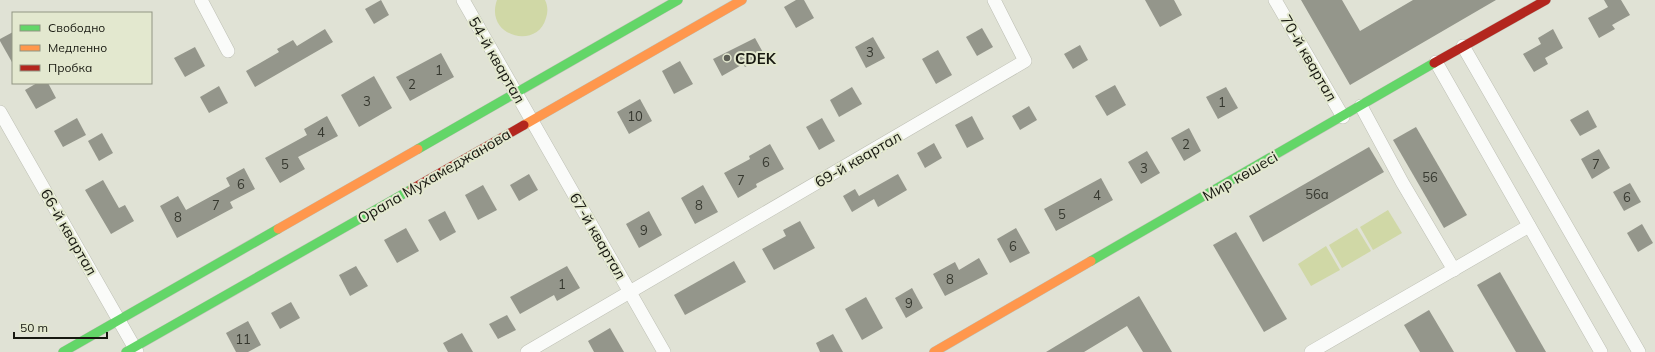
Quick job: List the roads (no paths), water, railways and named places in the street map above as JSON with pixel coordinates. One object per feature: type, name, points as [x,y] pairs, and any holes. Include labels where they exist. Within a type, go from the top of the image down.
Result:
[{"type":"street","points":[[201,0],[228,51]]},
{"type":"street","name":"54-й квартал","points":[[463,0],[531,120]]},
{"type":"street","name":"Орала Мухамеджанова","points":[[63,352],[678,0]]},
{"type":"street","name":"Орала Мухамеджанова","points":[[132,350],[531,120],[722,5],[742,0]]},
{"type":"street","name":"69-й квартал","points":[[631,293],[1025,61],[994,0]]},
{"type":"street","name":"70-й квартал","points":[[1275,0],[1343,117]]},
{"type":"street","name":"Мир көшесі","points":[[934,352],[1343,117],[1463,46],[1544,1]]},
{"type":"street","points":[[1463,46],[1639,352]]},
{"type":"street","points":[[1436,62],[1601,352]]},
{"type":"street","points":[[1361,106],[1402,182],[1454,270]]},
{"type":"street","name":"66-й квартал","points":[[0,112],[119,320],[132,350]]},
{"type":"street","name":"67-й квартал","points":[[531,120],[664,352]]},
{"type":"street","points":[[1311,352],[1529,226]]},
{"type":"street","points":[[527,352],[631,293]]},
{"type":"place","name":"CDEK","points":[[727,58]]}]
